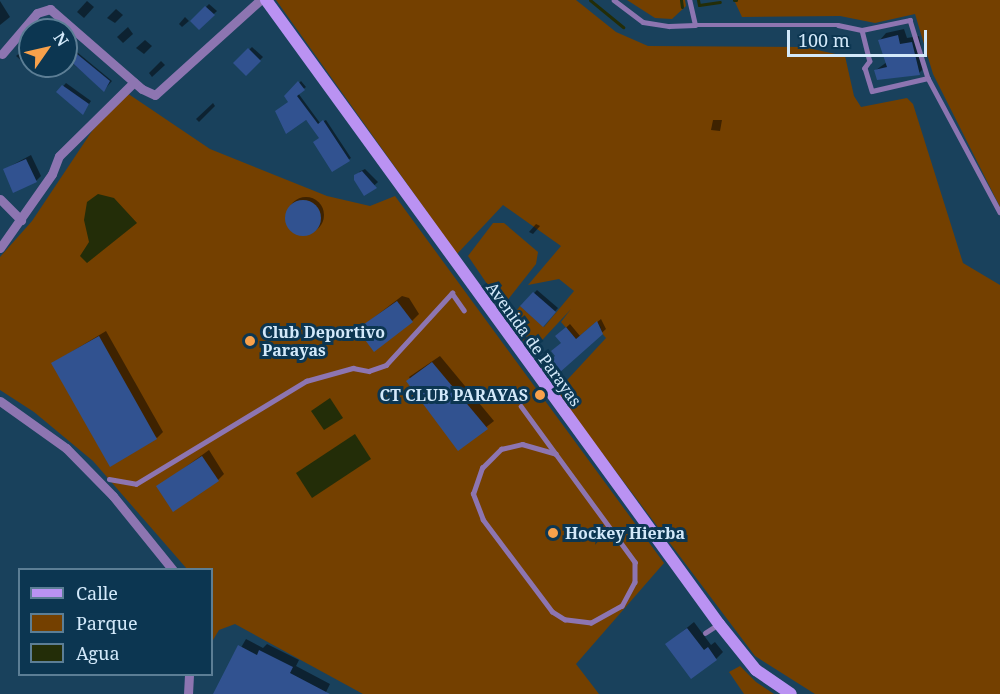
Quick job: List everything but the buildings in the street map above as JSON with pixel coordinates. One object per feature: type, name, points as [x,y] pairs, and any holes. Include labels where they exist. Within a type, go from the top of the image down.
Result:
[{"type":"street","points":[[2,54],[37,13],[50,9],[151,95],[161,92],[260,0]]},
{"type":"street","name":"Avenida de Parayas","points":[[266,0],[541,371],[718,624],[756,670],[790,694]]},
{"type":"street","points":[[0,249],[52,174],[59,156],[134,82]]},
{"type":"street","points":[[0,199],[21,220]]},
{"type":"street","points":[[0,400],[66,448],[114,496],[171,568]]},
{"type":"street","points":[[188,694],[189,676]]},
{"type":"lane","points":[[614,0],[643,22],[695,25],[838,25],[862,30],[910,20],[928,78],[1000,212]]},
{"type":"lane","points":[[689,0],[695,25]]},
{"type":"lane","points":[[862,30],[870,61],[866,68],[872,91],[928,78]]},
{"type":"lane","points":[[109,479],[136,484],[306,381],[353,368],[369,371],[386,365],[452,293],[464,310]]},
{"type":"lane","points":[[521,405],[635,562],[635,582],[622,606],[591,623],[565,620],[552,612],[483,520],[473,494],[482,468],[501,449],[522,444],[556,454]]},
{"type":"lane","points":[[705,633],[718,624]]},
{"type":"green space","points":[[276,0],[576,0],[616,32],[648,46],[803,47],[845,56],[854,96],[861,107],[907,98],[913,104],[963,263],[1000,285],[1000,694],[815,694],[755,656],[556,392],[606,338],[599,330],[601,327],[596,322],[576,339],[561,322],[571,309],[532,351],[508,322],[520,306],[544,327],[574,291],[559,279],[528,285],[561,246],[503,205],[457,254]]},
{"type":"green space","points":[[627,0],[685,0],[686,6],[672,19],[655,18]]},
{"type":"green space","points":[[734,0],[1000,0],[1000,207],[933,74],[915,14],[875,23],[840,16],[742,17]]},
{"type":"green space","name":"Club Deportivo Parayas","points":[[127,93],[210,149],[327,196],[370,206],[395,196],[664,563],[576,664],[599,694],[363,694],[235,624],[219,630],[213,640],[213,568],[186,568],[93,461],[34,412],[0,390],[0,257],[32,221],[92,131]]},
{"type":"green space","points":[[493,223],[504,223],[538,252],[536,264],[506,302],[496,297],[468,256]]},
{"type":"green space","points":[[740,666],[756,682],[774,694],[744,694],[729,672]]},
{"type":"water","points":[[98,194],[114,198],[137,223],[87,263],[80,256],[89,242],[84,220],[87,202]]},
{"type":"water","points":[[330,398],[343,418],[324,430],[311,411]]},
{"type":"water","points":[[355,434],[371,459],[312,498],[296,473]]},
{"type":"waterway","points":[[590,0],[623,27]]},
{"type":"waterway","points":[[681,0],[682,7]]},
{"type":"waterway","points":[[698,0],[699,5],[720,2]]},
{"type":"place","name":"Club Deportivo Parayas","points":[[250,341]]},
{"type":"place","name":"CT CLUB PARAYAS","points":[[540,395]]},
{"type":"place","name":"Hockey Hierba","points":[[553,533]]}]
